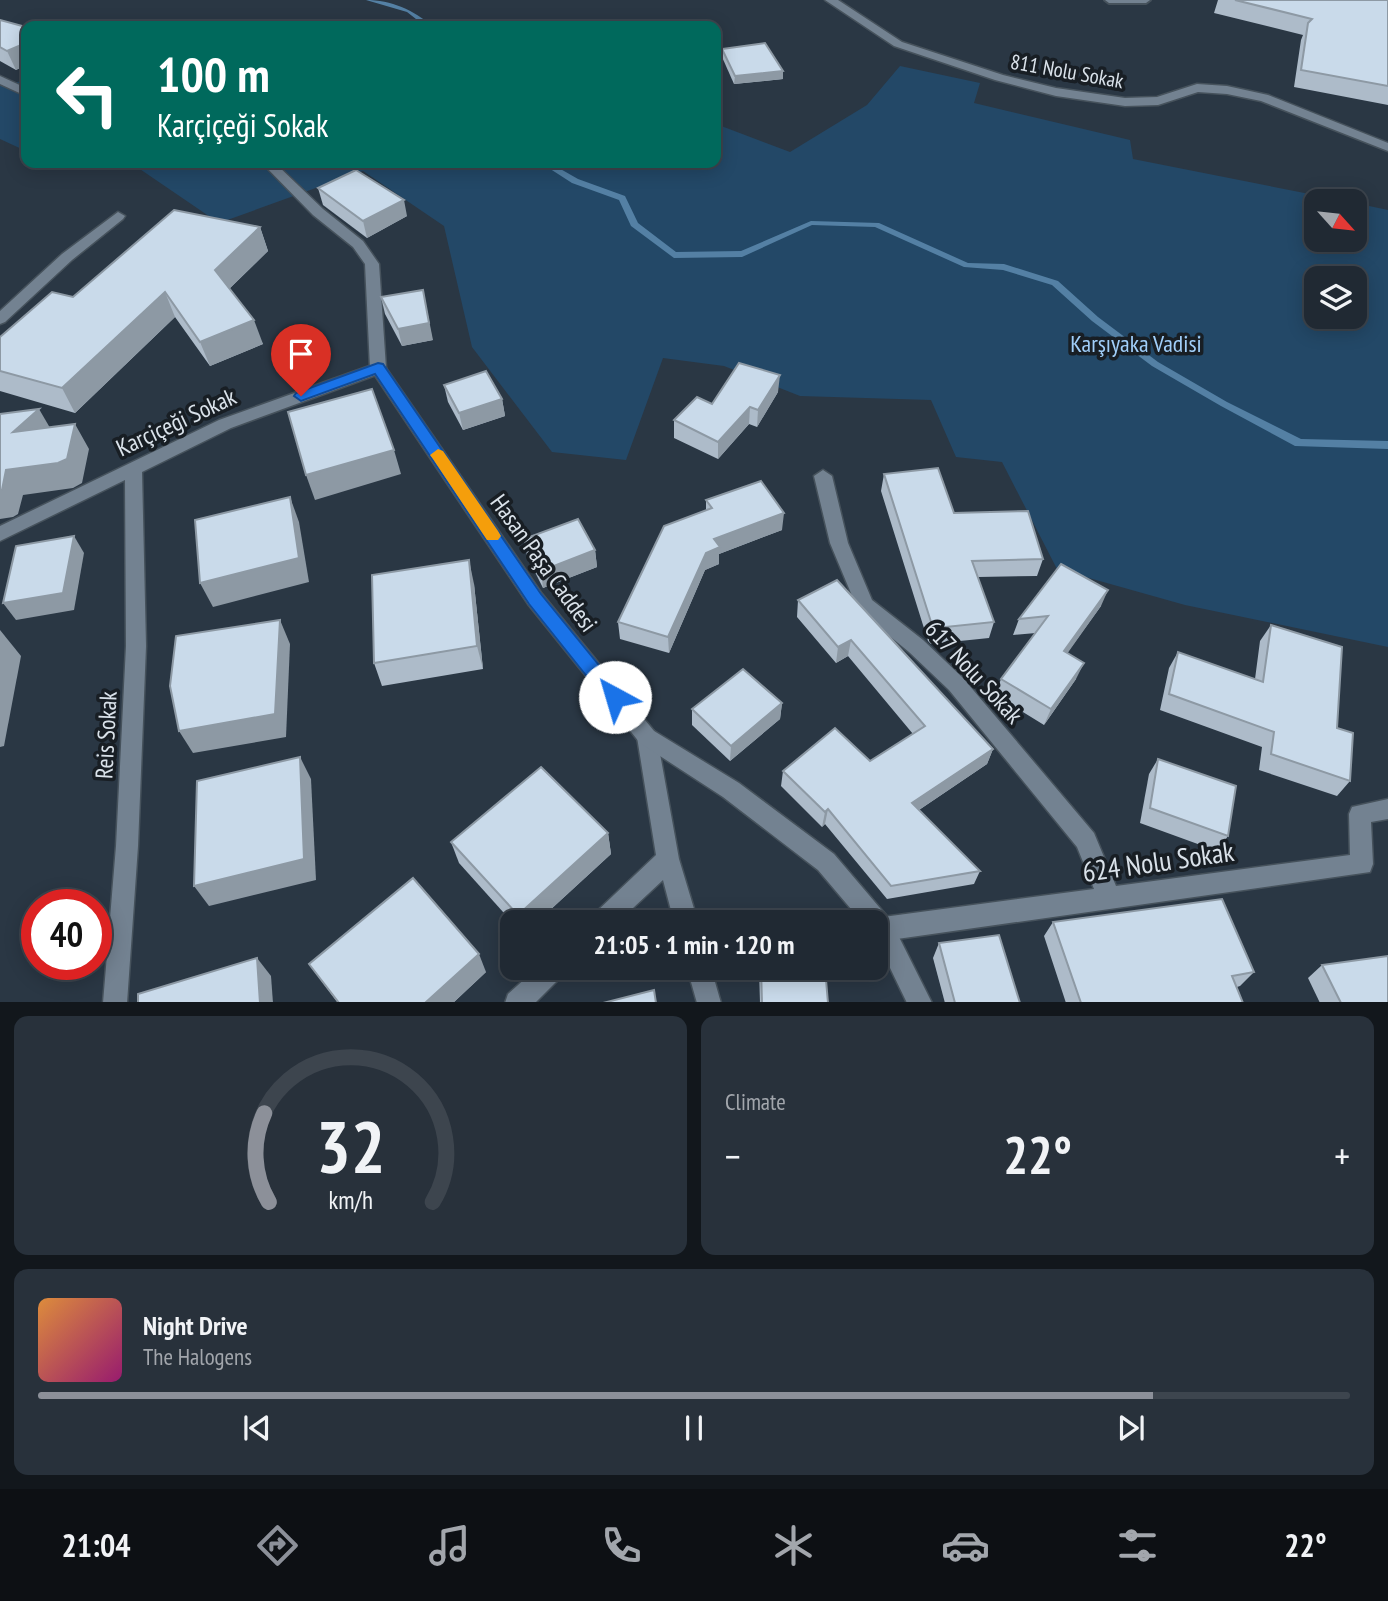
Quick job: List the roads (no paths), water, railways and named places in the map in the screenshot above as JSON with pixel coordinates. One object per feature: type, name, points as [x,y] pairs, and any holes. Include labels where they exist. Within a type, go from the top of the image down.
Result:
[{"type":"street","name":"811 Nolu Sokak","points":[[830,0],[868,22],[898,44],[999,78],[1056,92],[1125,102],[1158,101],[1197,88],[1227,90],[1264,98],[1388,148]]},
{"type":"street","points":[[0,79],[21,90]]},
{"type":"street","points":[[273,168],[317,212],[358,244],[372,264],[378,368]]},
{"type":"street","points":[[0,319],[67,257],[118,216]]},
{"type":"street","name":"Karçiçeği Sokak","points":[[0,534],[225,424],[378,368]]},
{"type":"street","name":"Hasan Paşa Caddesi","points":[[378,368],[535,599],[647,737],[731,789],[826,862],[867,910]]},
{"type":"street","name":"Reis Sokak","points":[[115,1002],[127,846],[136,646],[133,469]]},
{"type":"street","name":"617 Nolu Sokak","points":[[823,476],[839,543],[865,605],[916,646],[965,695],[1086,840],[1109,898]]},
{"type":"street","points":[[647,737],[668,859],[683,910]]},
{"type":"street","name":"624 Nolu Sokak","points":[[888,928],[1362,864],[1360,814],[1388,809]]},
{"type":"street","points":[[615,910],[668,859]]},
{"type":"street","name":"Hasan Paşa Caddesi","points":[[888,939],[919,1002]]},
{"type":"street","points":[[518,1002],[541,980]]},
{"type":"street","points":[[702,980],[709,1002]]},
{"type":"lane","points":[[1109,0],[1146,0]]},
{"type":"waterway","points":[[369,0],[409,11],[422,21]]},
{"type":"waterway","points":[[553,168],[575,181],[622,198],[634,224],[674,255],[742,254],[811,223],[876,225],[967,265],[1004,267],[1055,283],[1095,319],[1155,364],[1299,443],[1388,445]]},
{"type":"park label","name":"Karşıyaka Vadisi","points":[[1136,343]]}]
